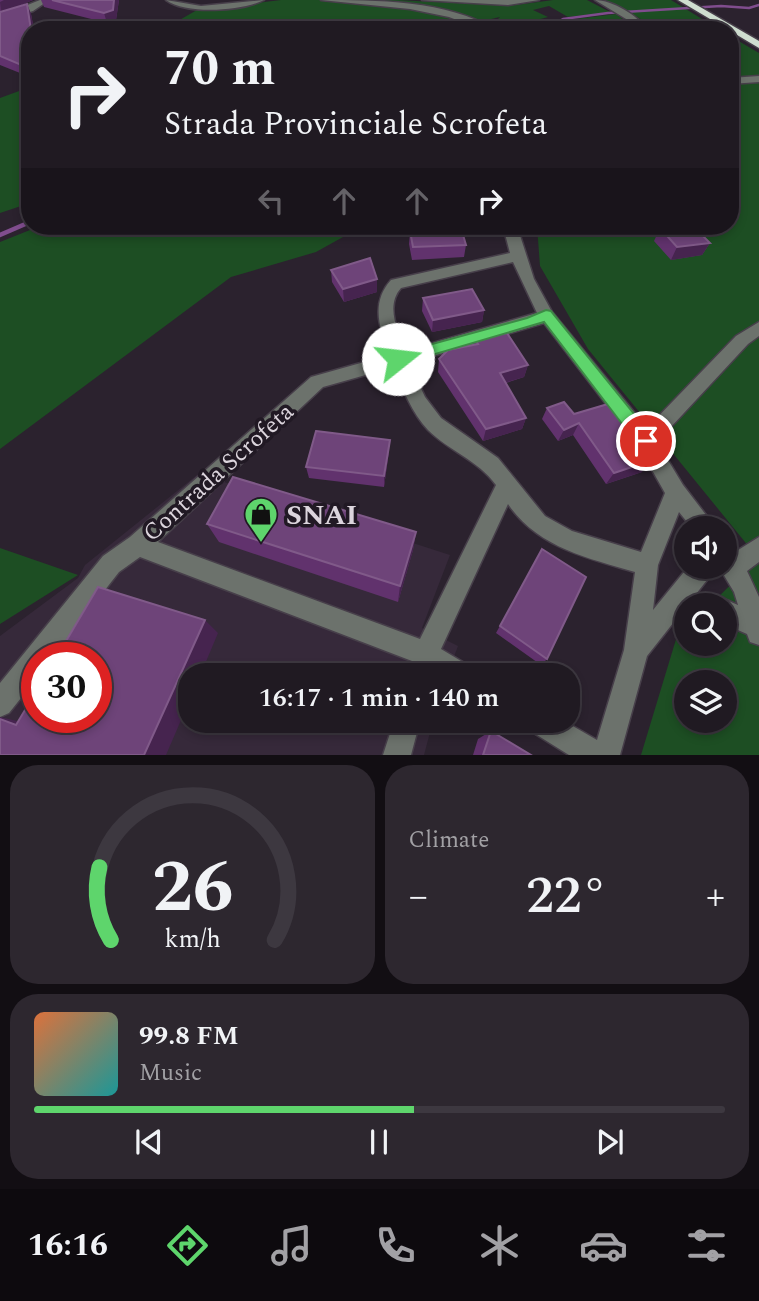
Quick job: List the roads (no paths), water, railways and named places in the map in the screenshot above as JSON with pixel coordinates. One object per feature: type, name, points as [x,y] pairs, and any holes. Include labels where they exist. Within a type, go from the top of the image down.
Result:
[{"type":"highway","points":[[682,0],[720,21]]},
{"type":"highway","points":[[693,0],[726,21]]},
{"type":"highway","points":[[739,30],[758,42]]},
{"type":"highway","points":[[739,32],[758,42]]},
{"type":"street","points":[[0,19],[30,9],[45,0]]},
{"type":"street","points":[[170,0],[177,5],[195,7],[260,0]]},
{"type":"street","points":[[325,0],[370,2],[420,9],[472,21]]},
{"type":"street","points":[[426,0],[508,3],[535,0]]},
{"type":"street","points":[[599,0],[635,21]]},
{"type":"street","points":[[739,81],[759,79]]},
{"type":"street","points":[[511,235],[527,279],[546,315],[646,441],[677,492],[696,516]]},
{"type":"street","points":[[518,256],[396,284],[387,295],[385,306],[398,359],[433,423],[475,450],[507,484],[531,517],[545,528],[647,565]]},
{"type":"street","name":"Contrada Scrofeta","points":[[418,663],[138,545],[317,382],[532,322],[546,315]]},
{"type":"street","points":[[646,441],[742,340],[759,328]]},
{"type":"street","points":[[424,663],[507,484]]},
{"type":"street","points":[[606,755],[636,650],[647,565],[677,492]]},
{"type":"street","points":[[0,704],[111,564],[138,545]]},
{"type":"street","points":[[737,558],[759,548]]},
{"type":"street","points":[[737,575],[744,587],[758,629]]},
{"type":"street","points":[[636,650],[674,613]]},
{"type":"street","points":[[737,618],[758,629]]},
{"type":"street","points":[[397,755],[403,733]]},
{"type":"street","points":[[558,733],[595,755]]},
{"type":"waterway","points":[[560,21],[608,13],[721,6],[749,8],[759,5]]},
{"type":"waterway","points":[[0,235],[21,226]]},
{"type":"place","name":"SNAI","points":[[261,544]]}]
